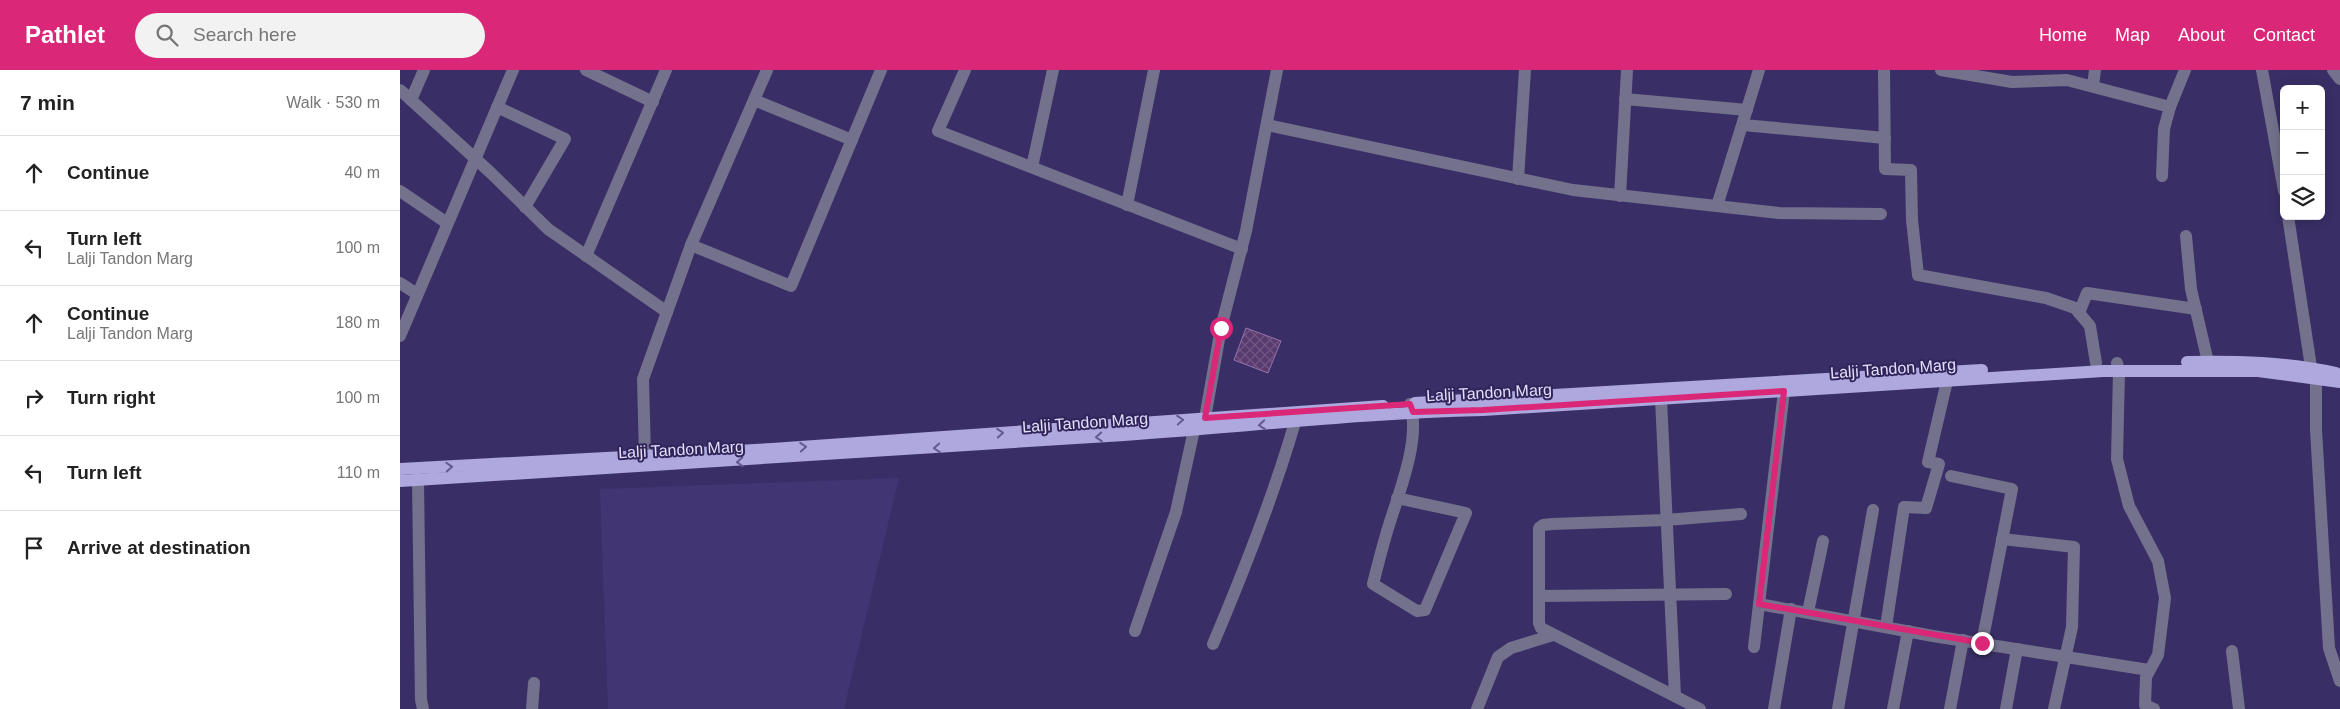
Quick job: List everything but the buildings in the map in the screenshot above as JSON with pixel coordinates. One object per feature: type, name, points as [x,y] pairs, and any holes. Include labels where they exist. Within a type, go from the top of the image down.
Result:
[{"type":"main road","name":"Lalji Tandon Marg","points":[[892,446],[1194,430],[1206,424],[1295,422],[1412,408],[1483,410],[1661,399],[1757,388],[1784,391],[2208,362],[2249,361],[2313,372],[2340,382]]},
{"type":"main road","name":"Lalji Tandon Marg","points":[[400,481],[1412,408],[1757,388],[2096,363],[2118,367],[2340,374]]},
{"type":"main road","name":"Lalji Tandon Marg","points":[[400,470],[645,456],[765,455]]},
{"type":"street","points":[[411,100],[424,70]]},
{"type":"street","points":[[400,336],[513,70]]},
{"type":"street","points":[[586,70],[653,102]]},
{"type":"street","points":[[586,256],[666,70]]},
{"type":"street","points":[[645,456],[643,379],[691,245],[767,70]]},
{"type":"street","points":[[691,245],[791,286],[881,70]]},
{"type":"street","points":[[965,70],[938,131],[1242,249]]},
{"type":"street","points":[[1032,168],[1053,70]]},
{"type":"street","points":[[1127,205],[1154,70]]},
{"type":"street","points":[[1206,424],[1221,328],[1242,249],[1277,70]]},
{"type":"street","points":[[1518,179],[1524,70]]},
{"type":"street","points":[[1620,196],[1627,70]]},
{"type":"street","points":[[1717,206],[1759,70]]},
{"type":"street","points":[[1884,70],[1885,169],[1911,170],[1912,220],[1918,275],[2046,298],[2075,308],[2090,326],[2096,363]]},
{"type":"street","points":[[1941,70],[2012,82],[2068,80],[2170,107]]},
{"type":"street","points":[[2093,86],[2095,70]]},
{"type":"street","points":[[2162,176],[2164,129],[2170,107],[2185,70]]},
{"type":"street","points":[[2262,70],[2281,175]]},
{"type":"street","points":[[2333,70],[2340,79]]},
{"type":"street","points":[[400,90],[475,158],[548,230],[667,312]]},
{"type":"street","points":[[1625,99],[1747,110]]},
{"type":"street","points":[[754,100],[852,140]]},
{"type":"street","points":[[497,107],[565,139],[525,207]]},
{"type":"street","points":[[1266,125],[1574,190],[1779,213],[1881,214]]},
{"type":"street","points":[[1742,125],[1885,138]]},
{"type":"street","points":[[400,191],[447,223]]},
{"type":"street","points":[[2289,220],[2313,372],[2329,648],[2340,681]]},
{"type":"street","points":[[2186,236],[2191,289],[2208,362]]},
{"type":"street","points":[[400,283],[417,294]]},
{"type":"street","points":[[2080,314],[2087,292],[2196,310]]},
{"type":"street","points":[[2118,367],[2117,458],[2129,506],[2158,561],[2165,598],[2158,655],[2146,677],[2145,705],[2154,709]]},
{"type":"street","points":[[1886,627],[1904,507],[1926,508],[1939,464],[1928,462],[1947,381]]},
{"type":"street","points":[[1754,647],[1784,391]]},
{"type":"street","points":[[1661,399],[1675,696]]},
{"type":"street","points":[[1397,498],[1466,513],[1425,610],[1422,612],[1417,611],[1373,584],[1411,447],[1412,408]]},
{"type":"street","points":[[1212,644],[1246,565],[1277,482],[1295,422]]},
{"type":"street","points":[[1135,630],[1176,512],[1194,430]]},
{"type":"street","points":[[1951,476],[2012,489],[1982,643]]},
{"type":"street","points":[[418,480],[421,700],[423,709]]},
{"type":"street","points":[[1838,709],[1872,510]]},
{"type":"street","points":[[1700,709],[1541,628],[1539,623],[1539,530],[1541,526],[1741,514]]},
{"type":"street","points":[[2002,539],[2074,547],[2072,627],[2054,709]]},
{"type":"street","points":[[1808,612],[1823,541]]},
{"type":"street","points":[[1540,596],[1726,594]]},
{"type":"street","points":[[1759,604],[1908,631],[2150,670]]},
{"type":"street","points":[[1774,709],[1791,609]]},
{"type":"street","points":[[1892,709],[1908,631]]},
{"type":"street","points":[[1477,709],[1498,657],[1510,648],[1553,635]]},
{"type":"street","points":[[1950,709],[1963,640]]},
{"type":"street","points":[[2006,709],[2017,649]]},
{"type":"street","points":[[2232,651],[2239,709]]},
{"type":"street","points":[[532,709],[534,683]]},
{"type":"shaded area","points":[[899,478],[844,709],[608,709],[600,489]]},
{"type":"route","points":[[1221,328],[1205,418],[1410,404],[1413,412],[1483,410],[1784,391],[1759,604],[1933,636],[1982,643]]}]
